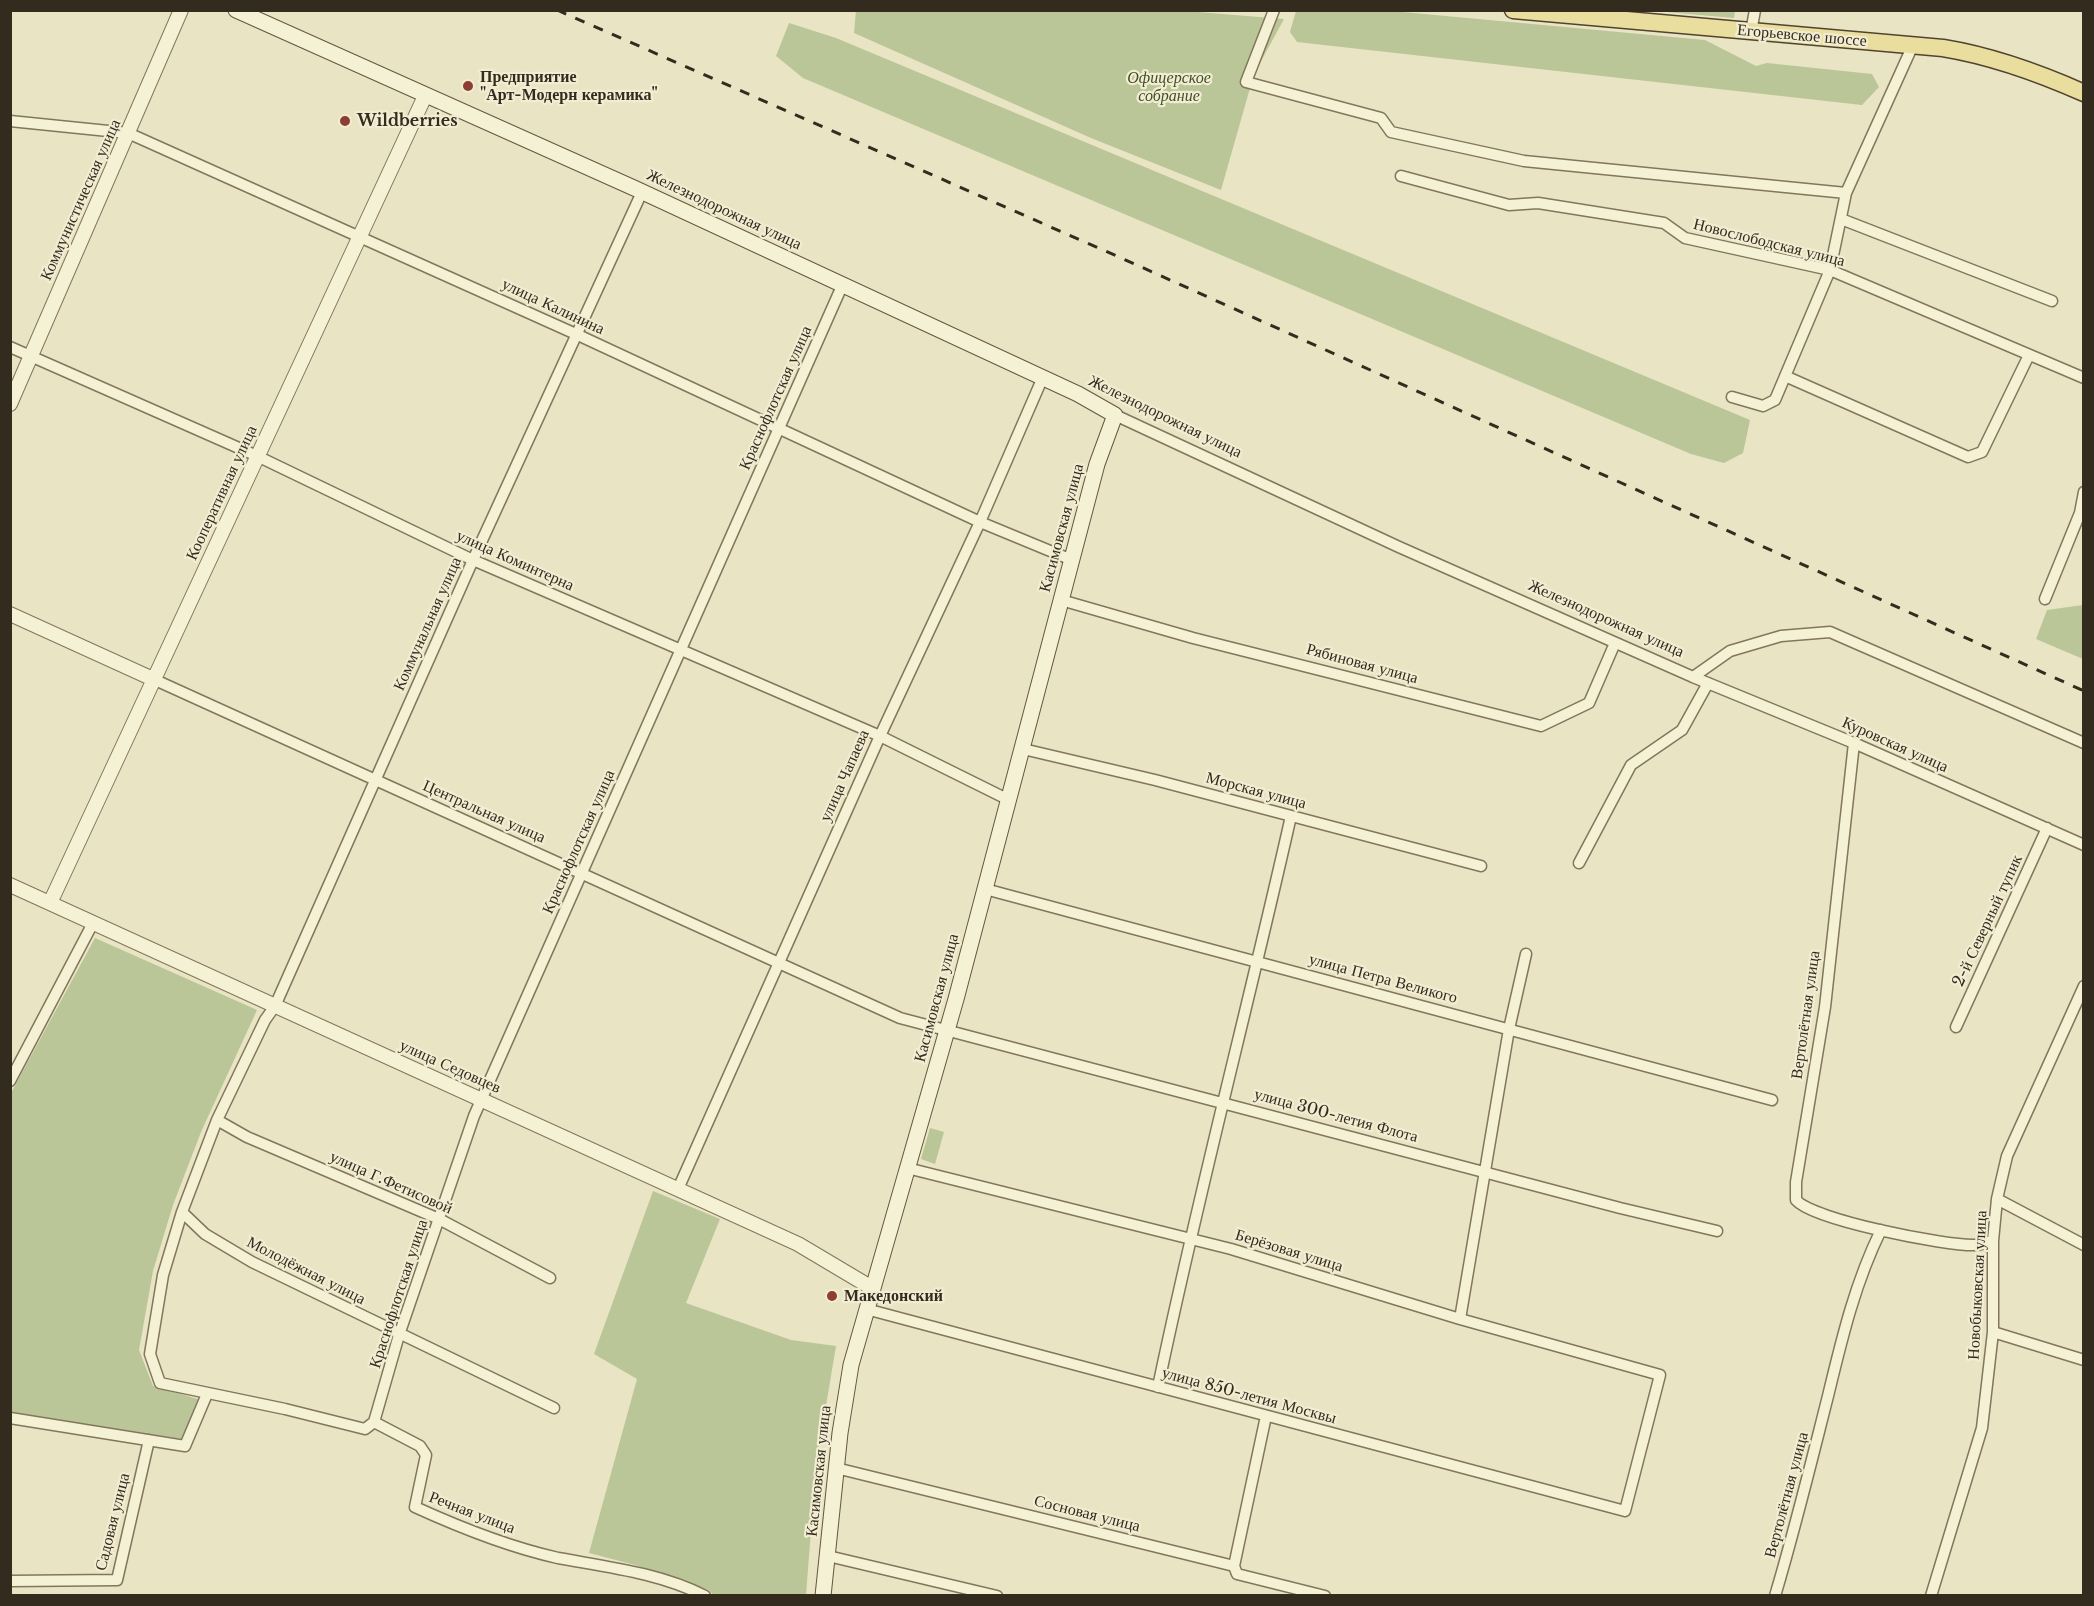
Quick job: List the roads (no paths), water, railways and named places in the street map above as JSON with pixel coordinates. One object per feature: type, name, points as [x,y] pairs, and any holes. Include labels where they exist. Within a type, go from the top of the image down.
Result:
[{"type":"main road","name":"Железнодорожная улица","points":[[236,10],[642,192],[1042,377],[1115,415]]},
{"type":"main road","name":"Егорьевское шоссе","points":[[1513,10],[1913,45],[1976,54],[2046,76],[2084,93]]},
{"type":"main road","name":"Касимовская улица","points":[[823,1596],[846,1388],[866,1309],[947,1032],[1097,464],[1115,415]]},
{"type":"street","name":"Коммунистическая улица","points":[[10,404],[181,10]]},
{"type":"street","points":[[1274,10],[1246,82],[1380,118],[1391,132],[1524,161],[1846,193]]},
{"type":"street","points":[[1751,32],[1755,10]]},
{"type":"street","points":[[1732,397],[1763,406],[1775,400],[1830,270],[1846,193],[1913,45]]},
{"type":"street","name":"Кооперативная улица","points":[[50,903],[425,96]]},
{"type":"street","name":"улица Калинина","points":[[10,121],[128,133],[578,335],[777,430],[980,522],[1072,560]]},
{"type":"street","name":"Новослободская улица","points":[[1401,176],[1509,205],[1539,203],[1664,223],[1685,238],[1830,270],[2084,378]]},
{"type":"street","name":"Коммунальная улица","points":[[207,1394],[160,1383],[150,1354],[163,1275],[182,1212],[217,1120],[265,1020],[275,1006],[473,560],[642,192]]},
{"type":"street","points":[[1840,219],[2052,301]]},
{"type":"street","name":"Краснофлотская улица","points":[[374,1422],[399,1335],[474,1116],[842,286]]},
{"type":"street","name":"улица Коминтерна","points":[[10,347],[257,456],[473,560],[880,736],[1009,800]]},
{"type":"street","points":[[1785,376],[1968,457],[1982,452],[2029,355]]},
{"type":"street","name":"улица Чапаева","points":[[678,1189],[880,736],[980,522],[1042,377]]},
{"type":"street","name":"Железнодорожная улица","points":[[1115,415],[1389,543],[1693,677],[1730,651],[1781,636],[1830,632],[2084,743]]},
{"type":"street","points":[[2045,599],[2080,513],[2084,492]]},
{"type":"street","name":"Рябиновая улица","points":[[1061,600],[1193,638],[1541,726],[1589,703],[1615,643]]},
{"type":"street","name":"Центральная улица","points":[[10,614],[777,964],[900,1018],[947,1032]]},
{"type":"street","name":"Куровская улица","points":[[1693,677],[1854,743],[2084,845]]},
{"type":"street","points":[[1579,863],[1630,765],[1682,730],[1708,683]]},
{"type":"street","name":"Вертолётная улица","points":[[1854,743],[1825,1007],[1796,1195],[1802,1205],[1881,1230],[1975,1245],[1993,1240]]},
{"type":"street","name":"Морская улица","points":[[1023,749],[1481,866]]},
{"type":"street","points":[[1158,1387],[1189,1238],[1224,1102],[1291,816]]},
{"type":"street","name":"2-й Северный тупик","points":[[1956,1027],[2047,828]]},
{"type":"street","name":"улица Седовцев","points":[[10,885],[798,1244],[872,1288]]},
{"type":"street","name":"улица Петра Великого","points":[[985,889],[1772,1100]]},
{"type":"street","points":[[10,1080],[93,923]]},
{"type":"street","points":[[1460,1319],[1487,1171],[1509,1029],[1526,954]]},
{"type":"street","name":"Новобыковская улица","points":[[1931,1596],[1982,1428],[1993,1332],[1993,1240],[1997,1198],[2007,1156],[2084,986]]},
{"type":"street","name":"улица 300-летия Флота","points":[[947,1032],[1224,1102],[1620,1208],[1717,1231]]},
{"type":"street","name":"улица Г.Фетисовой","points":[[217,1120],[247,1137],[439,1219],[550,1278]]},
{"type":"street","name":"Берёзовая улица","points":[[907,1168],[1189,1238],[1460,1319],[1660,1375],[1625,1511]]},
{"type":"street","points":[[1997,1198],[2084,1245]]},
{"type":"street","name":"Молодёжная улица","points":[[182,1212],[205,1234],[252,1263],[554,1408]]},
{"type":"street","name":"Вертолётная улица","points":[[1775,1596],[1793,1538],[1850,1309],[1863,1266],[1881,1230]]},
{"type":"street","name":"улица 850-летия Москвы","points":[[866,1309],[1625,1511]]},
{"type":"street","points":[[1993,1332],[2084,1360]]},
{"type":"street","points":[[10,1418],[185,1446],[207,1394],[285,1409],[364,1429],[374,1422]]},
{"type":"street","points":[[1234,1566],[1266,1416]]},
{"type":"street","name":"Речная улица","points":[[374,1422],[420,1446],[426,1455],[415,1507],[472,1532],[558,1557],[601,1563],[705,1596]]},
{"type":"street","name":"Садовая улица","points":[[10,1581],[117,1580],[149,1440]]},
{"type":"street","name":"Сосновая улица","points":[[836,1468],[1234,1566],[1237,1574],[1325,1596]]},
{"type":"street","points":[[828,1556],[997,1596]]},
{"type":"railway","points":[[557,10],[1119,257],[2084,691]]},
{"type":"place","name":"Предприятие \"Арт-Модерн керамика\"","points":[[468,86]]},
{"type":"place","name":"Wildberries","points":[[345,121]]},
{"type":"place","name":"Македонский","points":[[832,1296]]},
{"type":"park label","name":"Офицерское собрание","points":[[1169,87]]}]
